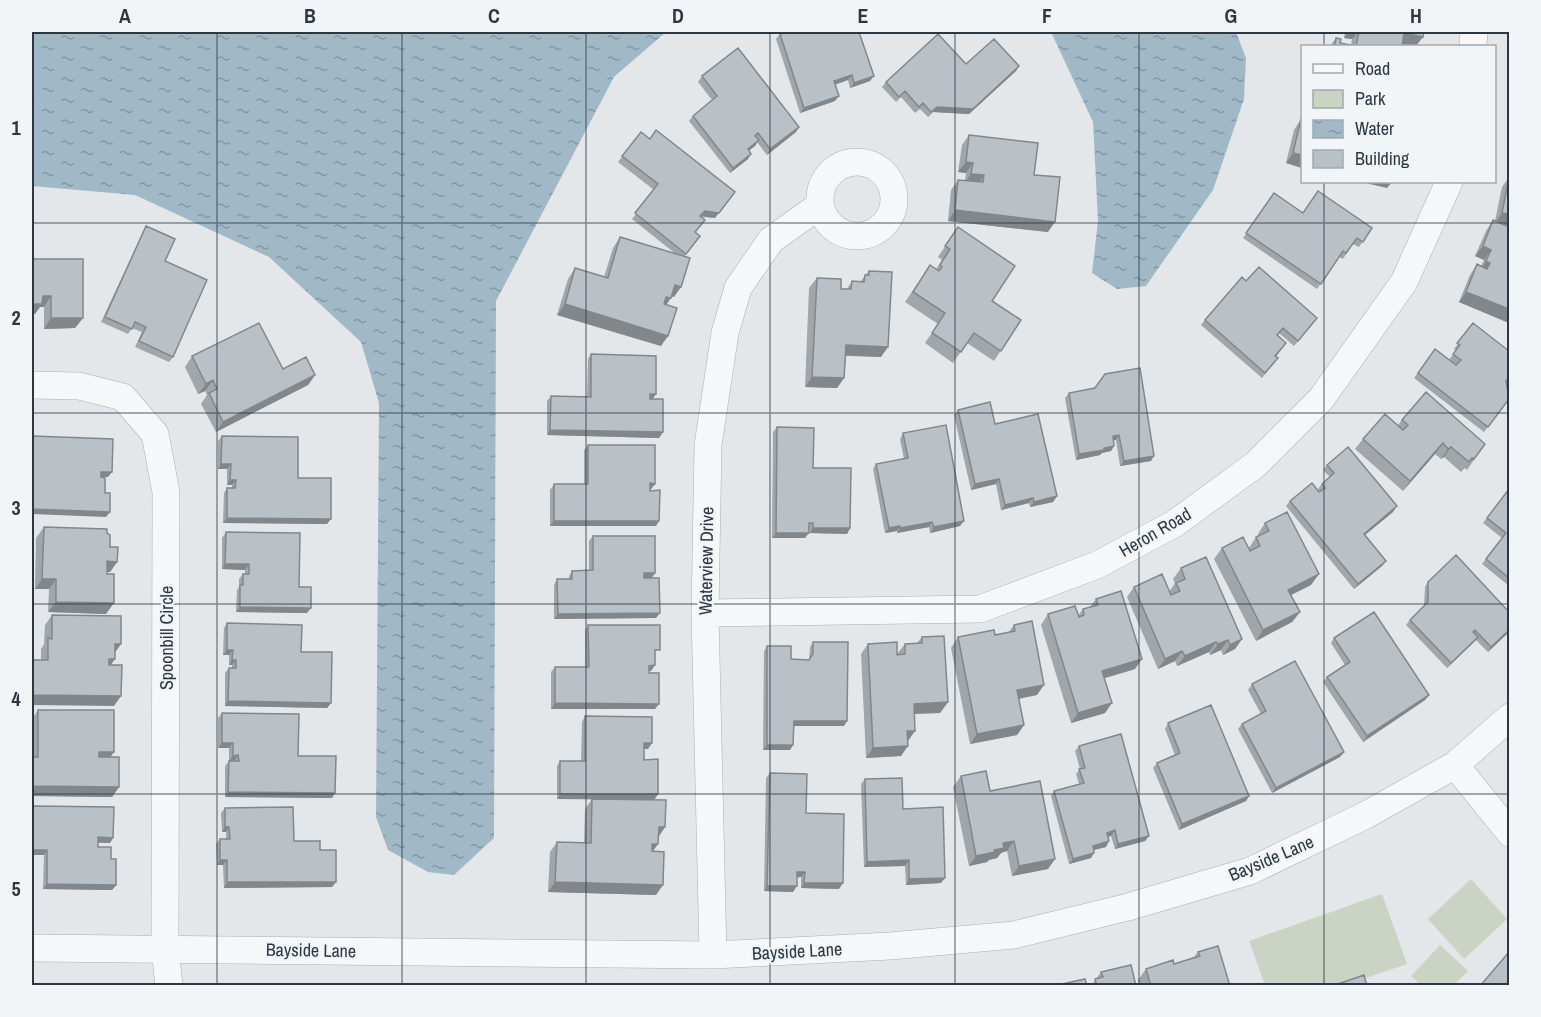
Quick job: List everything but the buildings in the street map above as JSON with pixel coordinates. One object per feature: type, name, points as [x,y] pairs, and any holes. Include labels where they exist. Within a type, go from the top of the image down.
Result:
[{"type":"street","name":"Heron Road","points":[[705,613],[980,609],[1097,565],[1174,524],[1255,465],[1321,399],[1404,282],[1449,183]]},
{"type":"street","name":"Waterview Drive","points":[[713,955],[705,613],[708,445],[725,333],[738,288],[771,240],[819,206]]},
{"type":"street","name":"Spoonbill Circle","points":[[32,385],[79,386],[123,397],[155,434],[166,492],[165,948],[169,986]]},
{"type":"street","name":"Bayside Lane","points":[[32,948],[713,955],[890,946],[1014,935],[1128,907],[1250,871],[1366,815],[1455,765],[1509,717]]},
{"type":"street","points":[[1455,765],[1509,833]]},
{"type":"green space","points":[[1471,879],[1507,919],[1464,959],[1428,919]]},
{"type":"green space","points":[[1382,894],[1407,964],[1345,985],[1265,985],[1249,941]]},
{"type":"green space","points":[[1440,945],[1468,971],[1454,985],[1421,985],[1411,976]]},
{"type":"water","points":[[32,32],[666,32],[614,77],[496,301],[494,838],[454,875],[428,872],[388,850],[376,817],[379,403],[361,342],[269,257],[135,195],[32,186]]},
{"type":"water","points":[[1051,32],[1236,32],[1246,58],[1244,99],[1213,190],[1146,286],[1117,289],[1092,273],[1098,221],[1093,122]]}]
